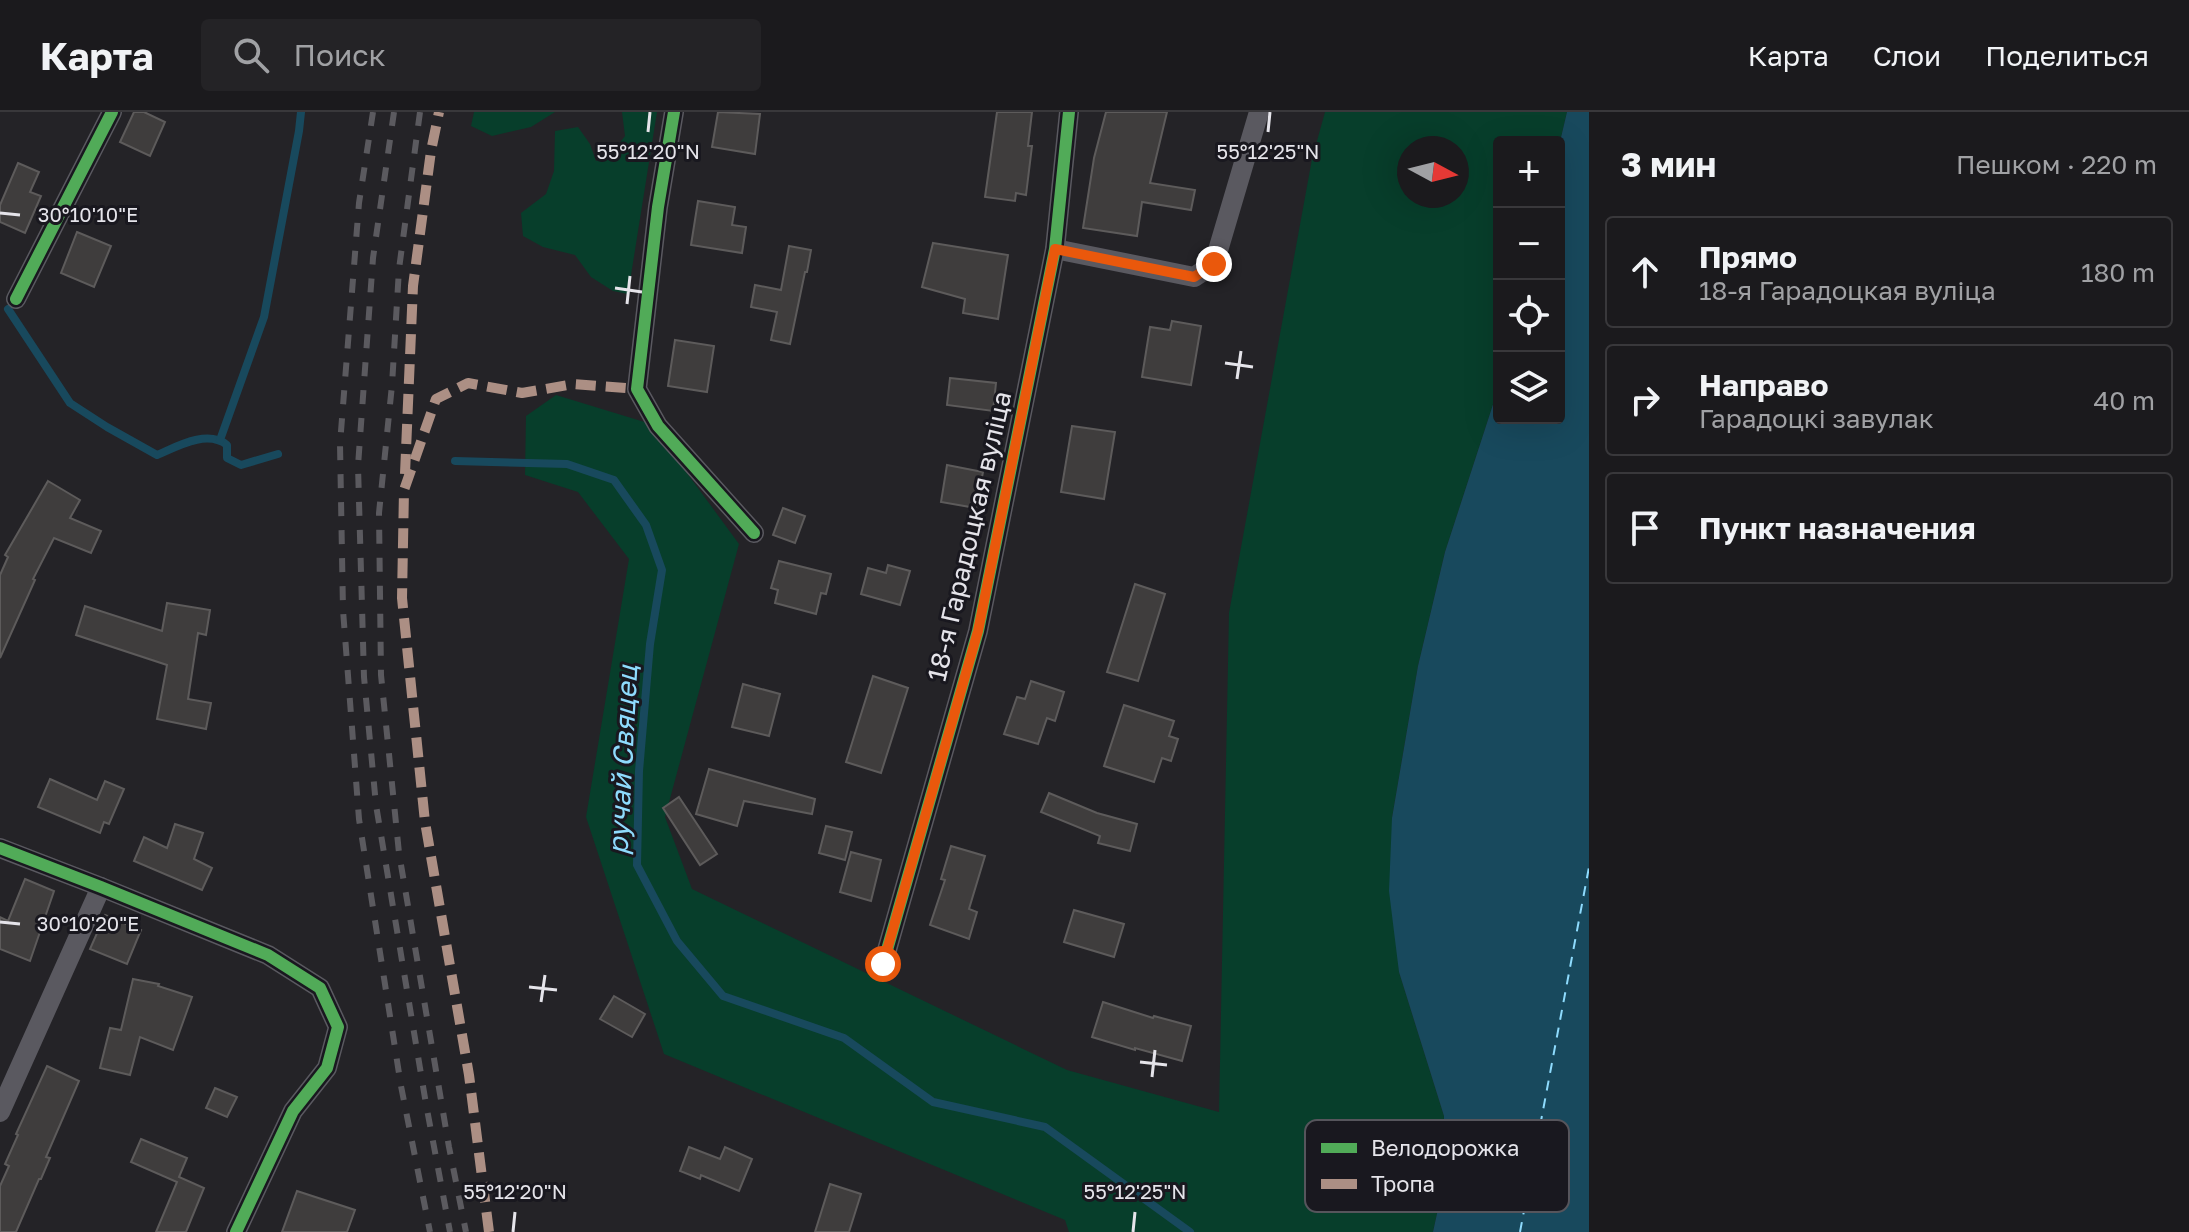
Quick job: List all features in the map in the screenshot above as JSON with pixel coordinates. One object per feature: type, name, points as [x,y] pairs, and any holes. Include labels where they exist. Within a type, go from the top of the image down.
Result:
[{"type":"street","points":[[16,299],[112,112]]},
{"type":"street","points":[[674,112],[658,207],[637,389],[658,426],[754,533]]},
{"type":"street","name":"18-я Гарадоцкая вуліца","points":[[883,964],[978,631],[1055,249],[1069,112]]},
{"type":"street","points":[[1055,249],[1194,277],[1214,264],[1259,112]]},
{"type":"street","points":[[0,848],[268,955],[320,988],[338,1027],[327,1068],[293,1111],[236,1232]]},
{"type":"street","points":[[0,1112],[101,887]]},
{"type":"green space","points":[[474,112],[555,112],[531,127],[492,136],[471,126]]},
{"type":"green space","points":[[622,112],[657,112],[628,294],[613,291],[591,277],[575,255],[543,247],[523,236],[521,213],[546,194],[554,171],[555,131],[578,127],[590,144],[596,161],[611,154],[625,136]]},
{"type":"green space","points":[[1325,112],[1567,112],[1561,136],[1493,136],[1493,404],[1445,552],[1418,666],[1392,818],[1399,972],[1444,1120],[1305,1120],[1305,1212],[1437,1212],[1433,1232],[1069,1232],[1065,1220],[664,1054],[586,817],[629,559],[578,492],[525,475],[526,416],[556,395],[651,424],[739,544],[665,817],[692,889],[1067,1070],[1219,1112],[1229,613],[1312,159]]},
{"type":"water","points":[[1567,112],[1589,112],[1589,1232],[1433,1232],[1437,1212],[1569,1212],[1569,1120],[1444,1120],[1399,972],[1389,891],[1392,818],[1418,666],[1445,552],[1493,404],[1493,424],[1565,424],[1565,136],[1561,136]]},
{"type":"building","points":[[134,112],[144,112],[165,122],[150,156],[120,142]]},
{"type":"building","points":[[718,112],[760,114],[755,154],[712,147]]},
{"type":"building","points":[[997,112],[1032,112],[1028,146],[1032,146],[1026,195],[1016,193],[1015,201],[985,197]]},
{"type":"building","points":[[1106,112],[1167,112],[1150,183],[1195,190],[1191,210],[1142,202],[1137,236],[1083,228],[1094,158]]},
{"type":"building","points":[[18,163],[39,172],[30,192],[41,196],[25,233],[0,222],[0,205]]},
{"type":"building","points":[[698,201],[735,207],[732,225],[746,227],[742,253],[691,245]]},
{"type":"building","points":[[77,232],[111,246],[94,287],[61,273]]},
{"type":"building","points":[[933,243],[1008,255],[998,319],[963,313],[965,299],[922,287]]},
{"type":"building","points":[[789,246],[811,250],[790,344],[771,340],[777,312],[751,307],[755,285],[781,290]]},
{"type":"building","points":[[1172,321],[1201,326],[1191,385],[1142,377],[1150,327],[1170,330]]},
{"type":"building","points":[[675,340],[714,346],[707,392],[668,386]]},
{"type":"building","points":[[950,378],[996,383],[993,411],[947,405]]},
{"type":"building","points":[[1072,426],[1115,432],[1104,499],[1061,492]]},
{"type":"building","points":[[947,465],[983,472],[976,508],[941,502]]},
{"type":"building","points":[[48,481],[80,500],[70,518],[101,531],[91,553],[54,538],[0,658],[0,575],[8,557],[5,555]]},
{"type":"building","points":[[783,508],[805,516],[795,543],[773,535]]},
{"type":"building","points":[[779,561],[831,574],[826,594],[821,593],[816,614],[775,603],[778,590],[771,588]]},
{"type":"building","points":[[888,565],[910,571],[900,605],[861,594],[868,568],[886,573]]},
{"type":"building","points":[[1135,584],[1165,594],[1138,681],[1107,672]]},
{"type":"building","points":[[167,603],[210,610],[206,635],[198,633],[188,699],[211,703],[206,729],[157,719],[167,665],[76,635],[85,606],[162,631]]},
{"type":"building","points":[[873,676],[908,688],[881,773],[846,762]]},
{"type":"building","points":[[1031,681],[1064,692],[1055,721],[1047,718],[1038,744],[1004,734],[1017,697],[1025,699]]},
{"type":"building","points":[[743,684],[780,694],[769,736],[732,727]]},
{"type":"building","points":[[1124,705],[1174,721],[1169,736],[1178,739],[1171,761],[1162,758],[1154,782],[1104,766]]},
{"type":"building","points":[[709,769],[815,799],[812,814],[744,801],[737,826],[696,814]]},
{"type":"building","points":[[50,779],[97,800],[105,781],[124,789],[109,824],[104,822],[100,833],[38,807]]},
{"type":"building","points":[[1049,793],[1097,813],[1137,824],[1130,851],[1098,843],[1100,836],[1041,812]]},
{"type":"building","points":[[679,797],[717,854],[700,865],[663,808]]},
{"type":"building","points":[[175,824],[203,833],[194,859],[212,868],[202,890],[134,861],[144,837],[167,848]]},
{"type":"building","points":[[826,826],[852,832],[845,860],[819,853]]},
{"type":"building","points":[[951,846],[985,856],[969,909],[977,912],[969,939],[930,925],[945,880],[941,879]]},
{"type":"building","points":[[851,852],[881,860],[871,901],[840,892]]},
{"type":"building","points":[[25,879],[54,891],[30,961],[0,949],[0,917],[8,921]]},
{"type":"building","points":[[1074,910],[1124,924],[1114,957],[1064,942]]},
{"type":"building","points":[[105,915],[141,930],[127,964],[90,949]]},
{"type":"building","points":[[133,979],[159,984],[192,997],[173,1050],[140,1037],[130,1075],[100,1068],[110,1028],[121,1030]]},
{"type":"building","points":[[614,996],[645,1014],[632,1037],[600,1019]]},
{"type":"building","points":[[1103,1002],[1191,1026],[1182,1061],[1092,1037]]},
{"type":"building","points":[[47,1066],[79,1081],[46,1157],[50,1158],[16,1232],[0,1232],[0,1186],[9,1166],[5,1164]]},
{"type":"building","points":[[215,1088],[237,1097],[227,1117],[206,1108]]},
{"type":"building","points":[[141,1139],[187,1158],[179,1177],[204,1188],[186,1232],[156,1232],[177,1182],[131,1162]]},
{"type":"building","points":[[689,1147],[720,1159],[725,1147],[752,1159],[739,1191],[701,1175],[700,1179],[680,1171]]},
{"type":"building","points":[[830,1184],[861,1194],[849,1232],[815,1232]]},
{"type":"building","points":[[297,1191],[355,1210],[347,1232],[282,1232]]},
{"type":"waterway","points":[[220,440],[264,317],[301,112]]},
{"type":"waterway","name":"ручай Свяцец","points":[[8,309],[70,403],[157,455],[201,439],[227,445],[227,458],[241,465],[278,454]]},
{"type":"waterway","name":"ручай Свяцец","points":[[455,461],[567,464],[614,480],[646,525],[662,570],[650,644],[639,771],[637,865],[677,941],[723,996],[844,1038],[933,1102],[1045,1127],[1190,1232]]},
{"type":"ferry route","points":[[1541,1120],[1589,867]]},
{"type":"ferry route","points":[[1520,1232],[1524,1212]]},
{"type":"railway","points":[[373,112],[359,203],[340,444],[343,610],[359,819],[401,1086],[430,1232]]},
{"type":"railway","points":[[394,112],[373,258],[358,466],[364,677],[376,805],[450,1232]]},
{"type":"railway","points":[[420,112],[399,269],[392,385],[379,513],[381,675],[399,853],[466,1232]]},
{"type":"marked path","points":[[405,474],[413,286],[439,112]]},
{"type":"marked path","points":[[489,1232],[469,1075],[425,822],[402,598],[404,490],[436,399],[468,383],[522,393],[574,384],[637,389]]},
{"type":"cycle path","points":[[16,299],[112,112]]},
{"type":"cycle path","points":[[674,112],[658,207],[637,389],[658,426],[754,533]]},
{"type":"cycle path","points":[[883,964],[978,631],[1055,249],[1069,112]]},
{"type":"cycle path","points":[[0,848],[268,955],[320,988],[338,1027],[327,1068],[293,1111],[236,1232]]},
{"type":"route","points":[[883,964],[978,631],[1055,249],[1194,277],[1214,264]]}]
